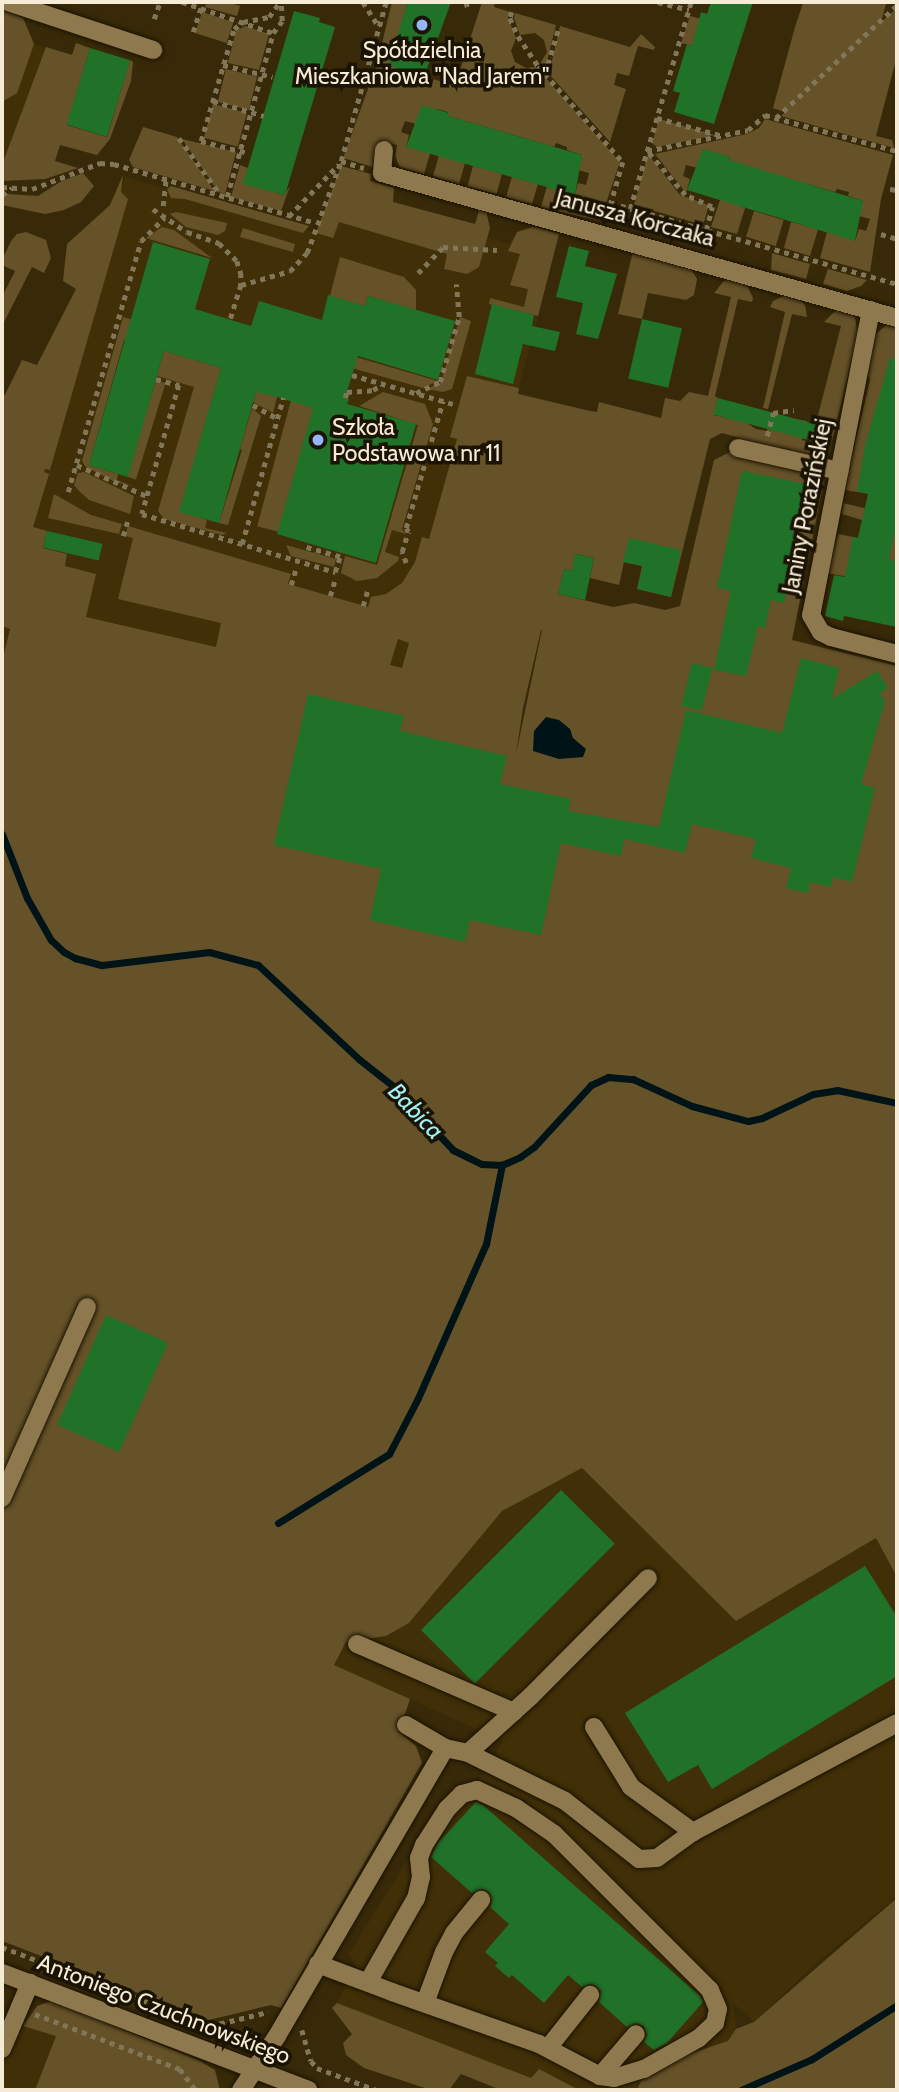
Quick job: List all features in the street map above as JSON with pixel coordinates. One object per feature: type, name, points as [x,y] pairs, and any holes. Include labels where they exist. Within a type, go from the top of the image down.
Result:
[{"type":"street","points":[[8,2],[153,51]]},
{"type":"street","name":"Janusza Korczaka","points":[[384,150],[382,173],[897,318]]},
{"type":"street","name":"Janiny Porazińskiej","points":[[871,310],[811,615],[821,632],[831,637],[897,654]]},
{"type":"street","points":[[738,448],[839,471]]},
{"type":"street","points":[[2,1498],[87,1307]]},
{"type":"street","points":[[468,1753],[514,1712],[648,1578]]},
{"type":"street","points":[[357,1644],[514,1712]]},
{"type":"street","points":[[406,1725],[445,1748],[468,1753],[565,1801],[639,1859],[657,1858],[693,1832],[897,1723]]},
{"type":"street","points":[[594,1727],[631,1787],[693,1832]]},
{"type":"street","points":[[241,2090],[445,1748]]},
{"type":"street","points":[[318,1964],[548,2048],[600,2076],[628,2076],[699,2038],[715,2023],[717,2003],[710,1990],[554,1834],[516,1808],[477,1790],[462,1794],[447,1809],[424,1845],[419,1858],[421,1877],[416,1898],[368,1982]]},
{"type":"street","points":[[425,2003],[443,1952],[454,1933],[481,1900]]},
{"type":"street","name":"Antoniego Czuchnowskiego","points":[[2,1973],[309,2090]]},
{"type":"street","points":[[2,2049],[30,1983]]},
{"type":"street","points":[[548,2048],[590,1995]]},
{"type":"street","points":[[600,2076],[636,2034]]},
{"type":"path","points":[[154,19],[160,2]]},
{"type":"path","points":[[182,2],[272,33]]},
{"type":"path","points":[[248,153],[201,141],[234,29],[243,22],[269,18],[273,8],[281,2]]},
{"type":"path","points":[[227,197],[272,33],[282,21],[281,2]]},
{"type":"path","points":[[363,2],[379,27]]},
{"type":"path","points":[[241,285],[290,271],[307,253],[341,162],[386,2]]},
{"type":"path","points":[[659,2],[688,10]]},
{"type":"path","points":[[630,209],[691,2]]},
{"type":"path","points":[[776,118],[897,5]]},
{"type":"path","points":[[193,32],[201,8]]},
{"type":"path","points":[[512,12],[510,18],[518,36],[545,75],[623,162],[611,203],[602,222]]},
{"type":"path","points":[[545,75],[559,26]]},
{"type":"path","points":[[223,65],[273,78]]},
{"type":"path","points":[[213,101],[264,116]]},
{"type":"path","points":[[647,151],[724,136],[754,127],[762,116],[897,151]]},
{"type":"path","points":[[657,117],[724,136]]},
{"type":"path","points":[[179,138],[220,195]]},
{"type":"path","points":[[647,151],[685,195],[712,207],[706,230]]},
{"type":"path","points":[[341,162],[363,168]]},
{"type":"path","points":[[289,216],[341,162]]},
{"type":"path","points":[[2,187],[32,189],[100,163],[166,179],[316,223]]},
{"type":"path","points":[[163,206],[166,179]]},
{"type":"path","points":[[2,195],[12,188]]},
{"type":"path","points":[[890,189],[897,190]]},
{"type":"path","points":[[611,203],[897,284]]},
{"type":"path","points":[[153,209],[187,232],[219,243],[230,252],[241,273],[241,285],[230,320]]},
{"type":"path","points":[[68,492],[141,241],[164,218]]},
{"type":"path","points":[[881,234],[897,239]]},
{"type":"path","points":[[418,272],[443,247],[460,245],[497,250]]},
{"type":"path","points":[[416,393],[440,382],[459,317],[456,284]]},
{"type":"path","points":[[352,374],[453,404]]},
{"type":"path","points":[[156,379],[179,385],[142,514],[335,572],[340,557],[306,547]]},
{"type":"path","points":[[345,398],[347,392],[368,391],[383,384]]},
{"type":"path","points":[[242,544],[283,398]]},
{"type":"path","points":[[406,562],[402,552],[407,528],[443,401]]},
{"type":"path","points":[[253,405],[278,419]]},
{"type":"path","points":[[762,454],[773,413],[794,410]]},
{"type":"path","points":[[77,465],[147,496]]},
{"type":"path","points":[[123,536],[128,520]]},
{"type":"path","points":[[292,585],[296,569]]},
{"type":"path","points":[[330,596],[335,580]]},
{"type":"path","points":[[363,606],[368,587]]},
{"type":"path","points":[[2,1947],[210,2026],[272,2011],[300,2025],[311,2061],[317,2068],[376,2090]]},
{"type":"path","points":[[19,2008],[180,2069],[196,2090]]},
{"type":"shaded area","points":[[207,2],[227,2],[240,6],[237,16],[205,7]]},
{"type":"shaded area","points":[[392,2],[408,2],[389,65],[455,86],[482,2],[495,2],[494,7],[510,12],[508,18],[516,38],[511,51],[515,62],[526,68],[536,67],[620,162],[600,221],[541,207],[548,183],[575,194],[578,183],[586,185],[589,173],[578,170],[582,155],[556,143],[554,147],[448,116],[448,112],[437,109],[416,124],[405,121],[401,132],[409,135],[406,147],[431,150],[424,174],[400,167],[395,156],[397,145],[380,141],[373,167],[343,158],[377,64]]},
{"type":"shaded area","points":[[881,2],[886,4],[881,22],[897,8],[897,56],[876,136],[892,140],[894,148],[781,116],[785,112],[773,108],[795,27],[803,3]]},
{"type":"shaded area","points":[[2,10],[23,18],[34,44],[72,55],[37,177],[2,165]]},
{"type":"shaded area","points":[[2,10],[23,18],[34,44],[17,93],[2,102]]},
{"type":"shaded area","points":[[202,12],[233,22],[227,43],[195,33]]},
{"type":"shaded area","points":[[515,13],[556,25],[545,69],[540,64],[547,52],[544,40],[535,33],[520,35]]},
{"type":"shaded area","points":[[690,16],[709,21],[697,47],[681,43]]},
{"type":"shaded area","points":[[245,26],[269,34],[259,70],[228,63],[236,31]]},
{"type":"shaded area","points":[[560,26],[630,47],[641,34],[655,47],[654,50],[638,46],[629,76],[617,73],[614,85],[626,89],[610,142],[549,74]]},
{"type":"shaded area","points":[[76,43],[90,48],[67,125],[107,137],[130,60],[133,62],[131,81],[110,139],[97,155],[60,145],[55,161],[78,168],[45,179],[2,181],[2,165],[46,47],[72,55]]},
{"type":"shaded area","points":[[226,69],[257,77],[249,110],[218,102]]},
{"type":"shaded area","points":[[213,104],[247,113],[238,147],[204,138]]},
{"type":"shaded area","points":[[765,119],[893,155],[881,199],[870,272],[820,258],[828,228],[855,241],[859,229],[866,231],[870,219],[859,216],[863,201],[848,196],[849,192],[837,189],[835,192],[729,161],[730,157],[719,154],[698,168],[686,165],[683,176],[690,179],[686,193],[655,154],[747,134],[759,128]]},
{"type":"shaded area","points":[[663,120],[715,135],[657,147],[652,143],[658,123]]},
{"type":"shaded area","points":[[143,127],[177,137],[213,189],[215,187],[182,139],[236,152],[225,194],[133,167],[129,160]]},
{"type":"shaded area","points":[[440,152],[465,163],[459,184],[433,176]]},
{"type":"shaded area","points":[[648,154],[680,195],[709,205],[703,225],[634,205]]},
{"type":"shaded area","points":[[240,165],[248,168],[244,183],[284,195],[290,186],[281,211],[231,197]]},
{"type":"shaded area","points":[[341,166],[371,174],[370,181],[394,188],[393,202],[475,224],[480,208],[486,211],[490,228],[479,267],[467,274],[444,269],[447,254],[339,222],[333,238],[316,233]]},
{"type":"shaded area","points":[[473,166],[502,174],[497,194],[468,186]]},
{"type":"shaded area","points":[[83,173],[94,186],[81,202],[64,210],[45,214],[2,205],[2,198],[7,194],[38,196],[60,182]]},
{"type":"shaded area","name":"Szkoła Podstawowa nr 11","points":[[342,174],[392,202],[490,228],[488,237],[500,241],[510,243],[517,232],[529,226],[559,234],[518,393],[590,411],[523,708],[222,653],[2,698],[2,614],[125,177],[322,235]]},
{"type":"shaded area","points":[[123,175],[121,192],[128,199],[50,470],[45,469],[44,472],[49,474],[33,527],[47,531],[43,548],[67,554],[65,566],[96,574],[86,617],[216,647],[221,623],[118,599],[133,538],[125,536],[128,526],[291,574],[288,584],[368,607],[371,597],[386,594],[402,583],[415,562],[422,537],[429,539],[457,439],[450,437],[467,376],[519,388],[518,394],[590,411],[597,412],[599,402],[661,418],[665,398],[680,401],[689,392],[708,396],[731,297],[714,293],[724,281],[731,279],[746,283],[753,298],[752,302],[738,299],[715,396],[718,398],[714,415],[745,422],[756,429],[767,431],[770,413],[774,413],[771,430],[791,434],[795,419],[807,421],[802,440],[811,442],[813,436],[821,437],[824,425],[816,423],[841,326],[824,322],[836,310],[852,313],[855,318],[858,334],[829,453],[820,459],[740,441],[740,438],[722,433],[710,439],[671,597],[637,589],[642,566],[624,562],[619,585],[590,578],[594,558],[576,554],[572,571],[564,569],[558,594],[613,607],[634,603],[665,610],[680,606],[714,460],[732,451],[825,476],[792,640],[897,666],[897,1577],[876,1538],[736,1621],[582,1468],[502,1511],[409,1623],[386,1636],[346,1642],[334,1665],[410,1699],[399,1732],[416,1746],[422,1763],[281,2008],[271,2005],[209,2020],[2,1941],[2,662],[10,629],[2,626],[2,394],[5,395],[22,360],[37,365],[76,289],[63,281],[67,244],[110,205]],"holes":[[[542,630],[516,754],[523,708]],[[398,639],[409,643],[402,668],[390,665]]]},
{"type":"shaded area","points":[[512,177],[529,182],[539,180],[532,204],[506,197]]},
{"type":"shaded area","points":[[171,186],[309,226],[303,233],[185,199],[171,198],[167,189]]},
{"type":"shaded area","points":[[721,197],[745,208],[737,234],[711,227]]},
{"type":"shaded area","points":[[754,211],[784,220],[776,246],[746,237]]},
{"type":"shaded area","points":[[176,212],[227,223],[225,231],[218,235],[186,227],[170,214]]},
{"type":"shaded area","points":[[791,222],[810,227],[819,226],[810,256],[784,248]]},
{"type":"shaded area","points":[[162,227],[174,230],[212,258],[146,238]]},
{"type":"shaded area","points":[[534,227],[559,234],[538,316],[489,304],[490,298],[524,307],[528,289],[510,285],[520,254],[508,251],[517,232]]},
{"type":"shaded area","points":[[243,228],[295,244],[293,252],[240,237]]},
{"type":"shaded area","points":[[26,232],[46,240],[51,258],[44,273],[32,267],[2,326],[2,297],[15,271],[2,265],[2,260],[17,234]]},
{"type":"shaded area","points":[[633,251],[690,267],[697,279],[694,295],[686,300],[648,293],[642,319],[618,314]]},
{"type":"shaded area","points":[[772,253],[810,264],[806,279],[771,270]]},
{"type":"shaded area","points":[[340,257],[404,277],[416,290],[416,310],[368,296],[365,306],[330,296]]},
{"type":"shaded area","points":[[828,269],[867,280],[861,286],[847,291],[823,284]]},
{"type":"shaded area","points":[[786,295],[799,299],[805,305],[807,317],[792,314],[768,409],[763,408],[785,312],[770,307],[773,301]]},
{"type":"shaded area","points":[[123,317],[150,325],[144,346],[124,340],[89,465],[118,474],[117,480],[132,486],[115,482],[86,467],[82,461]]},
{"type":"shaded area","points":[[460,317],[471,321],[452,389],[443,392],[427,389],[441,382]]},
{"type":"shaded area","points":[[888,324],[896,326],[897,333],[897,506],[869,499],[870,494],[844,490],[870,380],[868,374],[873,336]]},
{"type":"shaded area","points":[[164,351],[221,368],[180,511],[207,520],[205,528],[227,533],[222,535],[164,519],[158,511],[194,387],[157,376]]},
{"type":"shaded area","points":[[352,356],[438,381],[423,388],[348,367]]},
{"type":"shaded area","points":[[260,379],[277,397],[273,413],[253,402]]},
{"type":"shaded area","points":[[156,380],[166,383],[136,480],[126,477]]},
{"type":"shaded area","points":[[294,389],[317,395],[280,532],[257,526]]},
{"type":"shaded area","points":[[383,392],[425,404],[433,424],[402,529],[406,534],[392,530],[385,552],[399,557],[398,561],[377,578],[357,581],[341,573],[345,556],[377,565],[418,425],[359,406]]},
{"type":"shaded area","points":[[252,408],[261,416],[228,525],[219,523],[242,450],[240,449]]},
{"type":"shaded area","points":[[84,472],[134,496],[130,514],[89,500],[79,491],[74,485],[78,473]]},
{"type":"shaded area","points":[[54,494],[91,515],[122,524],[119,534],[48,518]]},
{"type":"shaded area","points":[[843,503],[897,516],[897,587],[828,573],[838,534],[858,538],[862,520],[842,514]]},
{"type":"shaded area","points":[[286,545],[336,559],[334,567],[291,556]]},
{"type":"shaded area","points":[[546,717],[559,720],[570,729],[573,738],[586,749],[583,757],[559,759],[533,751],[534,731]]},
{"type":"shaded area","points":[[582,1468],[736,1621],[877,1538],[897,1577],[897,1896],[815,1964],[754,2022],[733,2003],[736,2029],[728,2041],[686,2055],[641,2081],[637,2090],[579,2090],[539,2069],[531,2078],[337,2003],[356,1966],[349,1954],[450,1791],[478,1784],[503,1741],[334,1665],[346,1642],[386,1636],[409,1623],[502,1511]]},
{"type":"shaded area","points":[[897,1898],[897,2090],[637,2090],[641,2081],[686,2055],[728,2041],[736,2029],[754,2022]]},
{"type":"shaded area","points":[[52,2001],[200,2061],[215,2070],[220,2090],[35,2090],[56,2036],[23,2026],[37,2006]]},
{"type":"shaded area","points":[[337,2003],[531,2078],[539,2069],[579,2090],[501,2090],[461,2074],[449,2090],[431,2090],[364,2068],[346,2055],[343,2043],[352,2034],[332,2008]]},
{"type":"shaded area","points":[[2,2020],[56,2035],[35,2090],[2,2090]]},
{"type":"building","name":"Spółdzielnia Mieszkaniowa \"Nad Jarem\"","points":[[408,2],[451,2],[424,77],[388,65]]},
{"type":"building","points":[[711,2],[753,2],[714,124],[674,112],[680,93],[673,91],[687,44],[692,46],[701,12],[707,14]]},
{"type":"building","points":[[294,11],[320,18],[319,22],[335,27],[285,195],[243,184]]},
{"type":"building","points":[[90,48],[130,60],[107,137],[67,125]]},
{"type":"building","points":[[422,105],[449,113],[448,116],[582,155],[575,195],[406,147]]},
{"type":"building","points":[[703,149],[730,157],[729,160],[863,201],[855,241],[687,190]]},
{"type":"building","points":[[153,242],[210,259],[195,309],[251,326],[259,301],[322,320],[328,295],[365,306],[368,296],[455,321],[438,380],[358,356],[345,398],[349,399],[347,404],[416,424],[376,563],[277,534],[313,408],[277,397],[256,392],[219,523],[179,512],[221,368],[164,351],[128,477],[89,465]]},
{"type":"building","points":[[569,246],[589,251],[585,266],[617,274],[598,339],[576,334],[583,303],[556,297]]},
{"type":"building","points":[[492,304],[534,315],[532,326],[560,332],[555,351],[523,344],[513,384],[475,374]]},
{"type":"building","points":[[642,319],[682,328],[668,388],[628,378]]},
{"type":"building","points":[[890,358],[897,359],[897,521],[889,560],[897,561],[897,627],[844,616],[843,621],[825,616],[834,575],[845,577],[853,537],[858,538],[868,494],[857,491],[865,446]]},
{"type":"building","points":[[718,398],[825,427],[821,443],[714,414]]},
{"type":"building","points":[[742,471],[810,485],[784,603],[771,600],[765,628],[758,626],[746,676],[714,670],[731,591],[717,588]]},
{"type":"building","points":[[47,531],[103,544],[99,560],[43,548]]},
{"type":"building","points":[[629,538],[681,550],[671,597],[637,589],[643,566],[623,562]]},
{"type":"building","points":[[575,554],[594,558],[585,600],[558,594],[564,569],[572,571]]},
{"type":"building","points":[[801,658],[839,668],[832,699],[877,671],[888,688],[880,693],[885,702],[861,784],[875,788],[852,882],[833,877],[831,887],[810,882],[808,893],[786,888],[791,868],[751,858],[756,839],[692,824],[685,853],[624,839],[621,856],[561,843],[541,935],[470,920],[465,942],[370,920],[381,869],[274,845],[308,694],[404,716],[400,731],[507,756],[500,784],[571,799],[568,811],[659,827],[686,710],[782,733]]},
{"type":"building","points":[[692,663],[712,668],[702,711],[681,706]]},
{"type":"building","points":[[106,1315],[168,1343],[119,1452],[57,1425]]},
{"type":"building","points":[[561,1490],[615,1544],[475,1684],[421,1630]]},
{"type":"building","points":[[865,1566],[897,1617],[897,1676],[712,1789],[698,1765],[668,1782],[625,1713]]},
{"type":"building","points":[[476,1802],[484,1806],[700,1996],[703,2002],[667,2043],[654,2050],[644,2042],[647,2035],[644,2026],[637,2023],[627,2027],[599,2002],[601,1991],[596,1986],[591,1984],[582,1987],[568,1975],[544,2003],[512,1975],[509,1978],[495,1966],[498,1963],[485,1952],[509,1924],[490,1907],[492,1901],[489,1892],[482,1889],[472,1893],[431,1857],[438,1843]]},
{"type":"waterway","name":"Babica","points":[[2,834],[27,898],[51,940],[64,952],[75,958],[102,965],[209,952],[258,965],[360,1060],[393,1086],[453,1150],[482,1164],[502,1165],[520,1157],[534,1147],[591,1085],[608,1077],[633,1079],[692,1106],[748,1121],[762,1118],[813,1094],[837,1090],[897,1103]]},
{"type":"waterway","points":[[278,1523],[389,1454],[418,1398],[486,1244],[502,1165]]},
{"type":"waterway","points":[[741,2090],[812,2059],[897,2005]]},
{"type":"place","name":"Spółdzielnia Mieszkaniowa \"Nad Jarem\"","points":[[422,25]]},
{"type":"place","name":"Szkoła Podstawowa nr 11","points":[[318,440]]}]
